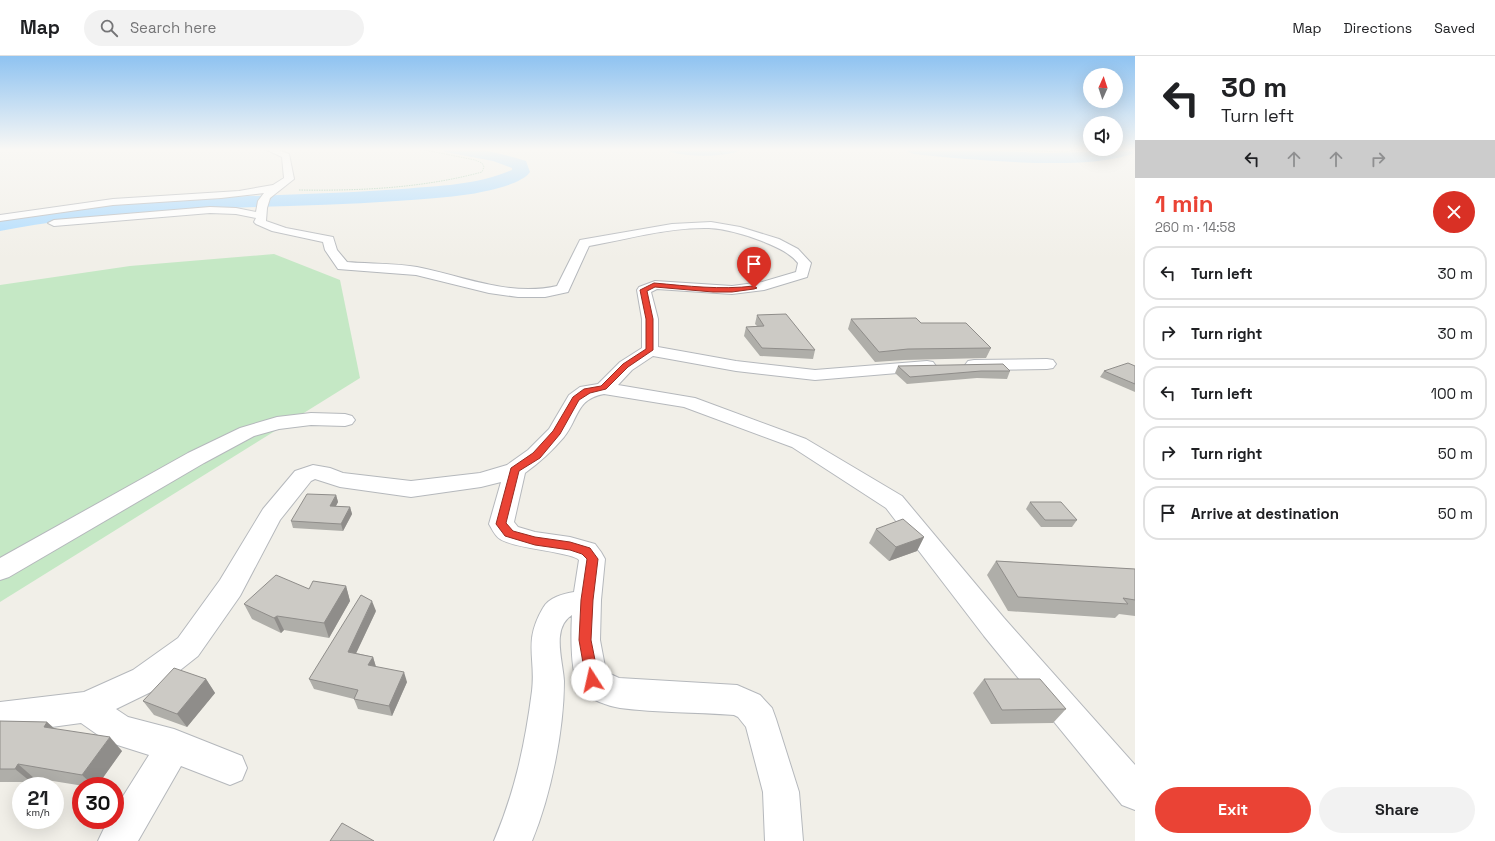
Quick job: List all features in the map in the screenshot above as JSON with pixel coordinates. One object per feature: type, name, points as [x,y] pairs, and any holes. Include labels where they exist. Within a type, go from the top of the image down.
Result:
[{"type":"street","points":[[0,218],[129,200],[245,194],[272,190],[279,186]]},
{"type":"street","points":[[272,190],[262,212],[260,222],[269,227],[312,235],[329,240],[331,250],[343,266],[416,271],[489,289],[518,293],[545,292],[563,289],[584,243],[703,224],[731,227],[764,238],[794,252],[805,263],[802,274],[764,286],[732,290],[654,285],[644,290],[650,319],[650,350]]},
{"type":"street","points":[[46,224],[210,210],[262,212]]},
{"type":"street","points":[[604,388],[626,366],[650,350],[736,366],[815,374],[904,366],[1047,364]]},
{"type":"street","points":[[0,718],[86,707],[144,680],[188,647],[230,588],[272,515],[303,476],[313,472],[322,473],[340,480],[411,489],[481,480],[515,470],[536,456],[557,432],[576,399],[587,391],[604,388],[688,402],[799,443],[894,502],[994,627],[1135,792]]},
{"type":"street","points":[[0,570],[196,458],[246,432],[277,423],[311,420],[345,420]]},
{"type":"street","points":[[515,470],[501,524],[509,533],[535,541],[570,546],[586,551],[592,559],[587,600],[585,640],[592,680],[605,690],[619,693],[737,700],[749,706],[760,719],[781,792],[784,841]]},
{"type":"street","points":[[513,841],[521,824],[539,753],[548,686],[544,640],[553,615],[565,605],[587,600]]},
{"type":"street","points":[[86,707],[120,731],[174,746],[230,768]]},
{"type":"street","points":[[117,841],[174,746]]},
{"type":"path","points":[[272,190],[330,191],[400,186]]},
{"type":"green space","points":[[274,254],[340,280],[360,378],[0,602],[0,285],[130,266]]},
{"type":"building","points":[[786,314],[815,350],[762,348],[746,327],[764,326],[757,315]]},
{"type":"building","points":[[916,318],[921,323],[966,323],[991,348],[908,349],[879,352],[851,319]]},
{"type":"building","points":[[1128,363],[1135,366],[1135,384],[1104,371]]},
{"type":"building","points":[[1003,364],[1010,371],[981,371],[910,377],[898,366]]},
{"type":"building","points":[[307,494],[336,495],[330,506],[350,507],[341,524],[291,521]]},
{"type":"building","points":[[1030,502],[1061,502],[1077,520],[1045,520]]},
{"type":"building","points":[[903,519],[924,537],[896,547],[876,529]]},
{"type":"building","points":[[996,561],[1135,569],[1135,600],[1123,598],[1128,604],[1018,597]]},
{"type":"building","points":[[276,575],[309,589],[313,581],[346,586],[324,623],[277,616],[274,618],[244,604]]},
{"type":"building","points":[[361,595],[372,601],[348,652],[373,657],[368,665],[404,672],[389,706],[354,699],[358,690],[309,679]]},
{"type":"building","points":[[174,668],[206,679],[177,714],[143,701]]},
{"type":"building","points":[[984,679],[1040,679],[1066,709],[1002,710]]},
{"type":"building","points":[[0,721],[47,722],[44,727],[110,737],[82,775],[18,764],[15,769],[0,769]]},
{"type":"building","points":[[342,823],[374,841],[330,841]]},
{"type":"waterway","points":[[0,224],[95,210],[191,204],[335,199],[454,191],[482,186]]},
{"type":"route","points":[[592,680],[585,640],[587,600],[592,559],[586,551],[570,546],[535,541],[509,533],[501,524],[503,511],[515,470],[536,456],[557,432],[576,399],[587,391],[604,388],[626,366],[650,350],[650,319],[644,290],[654,285],[713,290],[754,288]]}]
